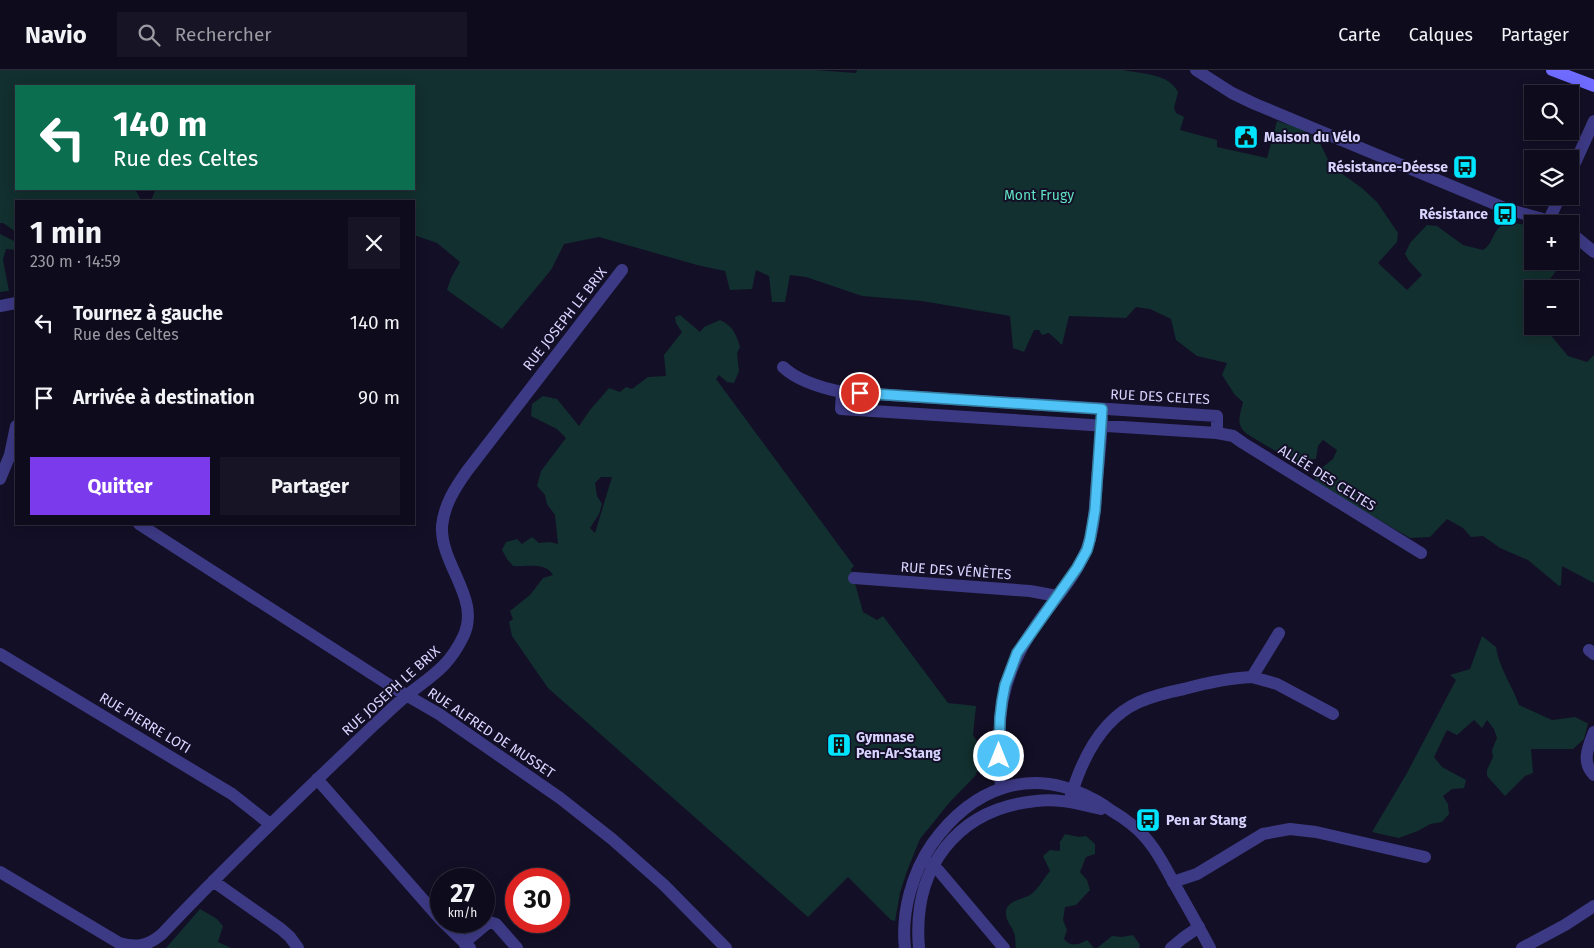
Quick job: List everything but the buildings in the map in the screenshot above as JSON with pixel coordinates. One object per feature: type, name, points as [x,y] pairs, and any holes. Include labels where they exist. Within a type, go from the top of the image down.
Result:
[{"type":"main road","points":[[1552,70],[1594,86]]},
{"type":"street","points":[[1196,70],[1232,93],[1255,104],[1524,215]]},
{"type":"street","points":[[1579,154],[1594,121]]},
{"type":"street","points":[[1579,240],[1594,252]]},
{"type":"street","name":"RUE JOSEPH LE BRIX","points":[[0,872],[119,943],[137,947],[154,941],[317,779],[407,695],[444,667],[459,645],[468,624],[464,596],[451,566],[443,538],[444,519],[449,500],[466,471],[622,270]]},
{"type":"street","points":[[0,306],[15,303]]},
{"type":"street","name":"RUE DES CELTES","points":[[783,367],[795,376],[824,388],[842,392],[1217,416],[1217,433]]},
{"type":"street","points":[[842,392],[842,409],[1217,433]]},
{"type":"street","points":[[1001,787],[999,736],[1005,685],[1017,653],[1082,559],[1090,539],[1095,510],[1102,409]]},
{"type":"street","points":[[0,479],[9,455],[15,430]]},
{"type":"street","name":"ALLÉE DES CELTES","points":[[1217,433],[1233,436],[1421,553]]},
{"type":"street","name":"RUE ALFRED DE MUSSET","points":[[142,525],[462,730],[587,819],[664,885],[726,948]]},
{"type":"street","name":"RUE DES VÉNÈTES","points":[[854,578],[1030,591],[1057,596]]},
{"type":"street","points":[[1252,677],[1279,633]]},
{"type":"street","name":"RUE PIERRE LOTI","points":[[0,654],[232,794],[270,824]]},
{"type":"street","points":[[1071,796],[1084,760],[1105,728],[1128,708],[1140,702],[1175,691],[1221,680],[1252,677],[1277,684],[1333,714]]},
{"type":"street","points":[[1594,732],[1586,758],[1587,766],[1594,775]]},
{"type":"street","points":[[317,779],[430,907]]},
{"type":"street","points":[[919,948],[920,905],[926,884],[928,862],[942,831],[961,811],[977,799],[1001,787],[1025,783],[1039,783],[1112,811],[1130,822],[1144,836],[1158,855],[1210,948]]},
{"type":"street","points":[[905,948],[904,932],[907,906],[916,874],[942,852],[960,832],[980,816],[992,810],[1013,804],[1071,796]]},
{"type":"street","points":[[1173,882],[1197,874],[1264,834],[1290,829],[1333,835],[1425,857]]},
{"type":"street","points":[[928,862],[1004,948]]},
{"type":"street","points":[[213,881],[281,929],[298,948]]},
{"type":"street","points":[[1522,948],[1565,925],[1594,906]]},
{"type":"street","points":[[454,933],[467,946],[489,922],[496,924],[517,948]]},
{"type":"street","points":[[1171,948],[1199,927]]},
{"type":"green space","name":"Mont Frugy","points":[[0,70],[815,70],[856,73],[857,70],[1123,70],[1154,75],[1168,81],[1178,92],[1174,108],[1176,113],[1184,117],[1180,130],[1217,140],[1217,147],[1267,158],[1277,121],[1297,127],[1315,137],[1319,141],[1331,166],[1362,188],[1377,202],[1398,233],[1397,242],[1378,263],[1407,290],[1422,275],[1405,254],[1410,243],[1427,225],[1437,226],[1463,245],[1483,250],[1489,245],[1495,233],[1502,226],[1512,223],[1524,225],[1524,270],[1557,270],[1549,280],[1524,280],[1524,335],[1551,335],[1568,356],[1587,362],[1594,355],[1594,583],[1562,566],[1561,585],[1559,586],[1528,560],[1500,548],[1483,536],[1471,537],[1463,528],[1447,519],[1430,537],[1410,538],[1321,486],[1316,481],[1314,474],[1333,459],[1337,450],[1323,440],[1318,446],[1316,459],[1311,459],[1302,467],[1247,434],[1240,423],[1243,402],[1235,395],[1222,375],[1227,363],[1197,356],[1176,340],[1171,319],[1150,309],[1136,307],[1126,318],[1069,316],[1062,345],[1049,333],[1042,335],[1039,330],[1034,330],[1024,352],[1013,348],[1010,316],[922,301],[862,296],[806,277],[790,275],[785,302],[772,302],[769,276],[756,270],[752,289],[730,290],[725,271],[697,265],[599,237],[564,244],[551,270],[502,329],[447,290],[460,262],[437,243],[415,235],[415,200],[151,200],[156,190],[415,190],[415,85],[15,85],[15,190],[136,190],[141,200],[15,200],[15,231],[0,223]]},
{"type":"green space","points":[[0,234],[15,242],[15,250],[6,249],[3,260],[9,291],[0,292]]},
{"type":"green space","points":[[680,315],[700,332],[704,327],[720,320],[731,328],[740,347],[737,353],[739,371],[734,383],[727,382],[719,375],[716,379],[854,566],[851,569],[863,612],[877,620],[883,616],[948,703],[976,706],[973,735],[981,748],[981,764],[975,776],[949,803],[920,839],[900,893],[895,921],[891,920],[848,877],[808,917],[548,688],[512,636],[509,622],[513,619],[510,611],[530,595],[543,578],[553,575],[545,568],[513,566],[502,550],[506,542],[517,539],[522,544],[532,537],[539,543],[550,542],[558,544],[555,515],[547,504],[545,495],[537,486],[541,471],[566,438],[557,429],[531,416],[532,404],[543,396],[557,399],[579,426],[609,388],[620,392],[626,387],[632,389],[648,377],[666,376],[664,355],[682,332],[676,323],[675,317]],"holes":[[[601,477],[612,477],[595,533],[590,528],[599,514],[602,504],[597,496],[595,483]]]},
{"type":"green space","points":[[1482,636],[1496,647],[1500,662],[1519,705],[1552,720],[1575,717],[1588,723],[1584,739],[1573,749],[1531,749],[1533,773],[1525,776],[1505,796],[1487,776],[1487,770],[1493,757],[1492,750],[1497,738],[1494,729],[1487,720],[1482,728],[1474,720],[1457,735],[1447,730],[1434,757],[1442,767],[1466,780],[1464,788],[1452,789],[1443,796],[1448,804],[1449,814],[1442,822],[1430,824],[1399,838],[1372,832],[1407,773],[1456,680],[1450,675],[1470,669]]},
{"type":"green space","points":[[1065,834],[1079,837],[1086,836],[1095,844],[1095,854],[1086,857],[1080,872],[1087,880],[1090,890],[1076,905],[1065,907],[1063,920],[1067,930],[1064,939],[1066,942],[1075,944],[1087,940],[1094,948],[1016,948],[1015,935],[1008,922],[1006,910],[1010,904],[1030,895],[1038,888],[1050,871],[1043,856],[1050,850],[1060,851],[1060,842]]},
{"type":"green space","points":[[200,909],[217,919],[223,926],[218,942],[231,948],[166,948]]},
{"type":"green space","points":[[1133,935],[1140,945],[1139,948],[1097,948],[1112,936]]},
{"type":"place","name":"Maison du Vélo","points":[[1246,137]]},
{"type":"place","name":"Résistance-Déesse","points":[[1465,167]]},
{"type":"place","name":"Résistance","points":[[1505,214]]},
{"type":"place","name":"Gymnase Pen-Ar-Stang","points":[[839,745]]},
{"type":"place","name":"Pen ar Stang","points":[[1148,820]]},
{"type":"route","points":[[860,393],[1102,409],[1095,510],[1087,550],[1077,568],[1017,653],[1005,685],[1002,701],[999,756]]}]
